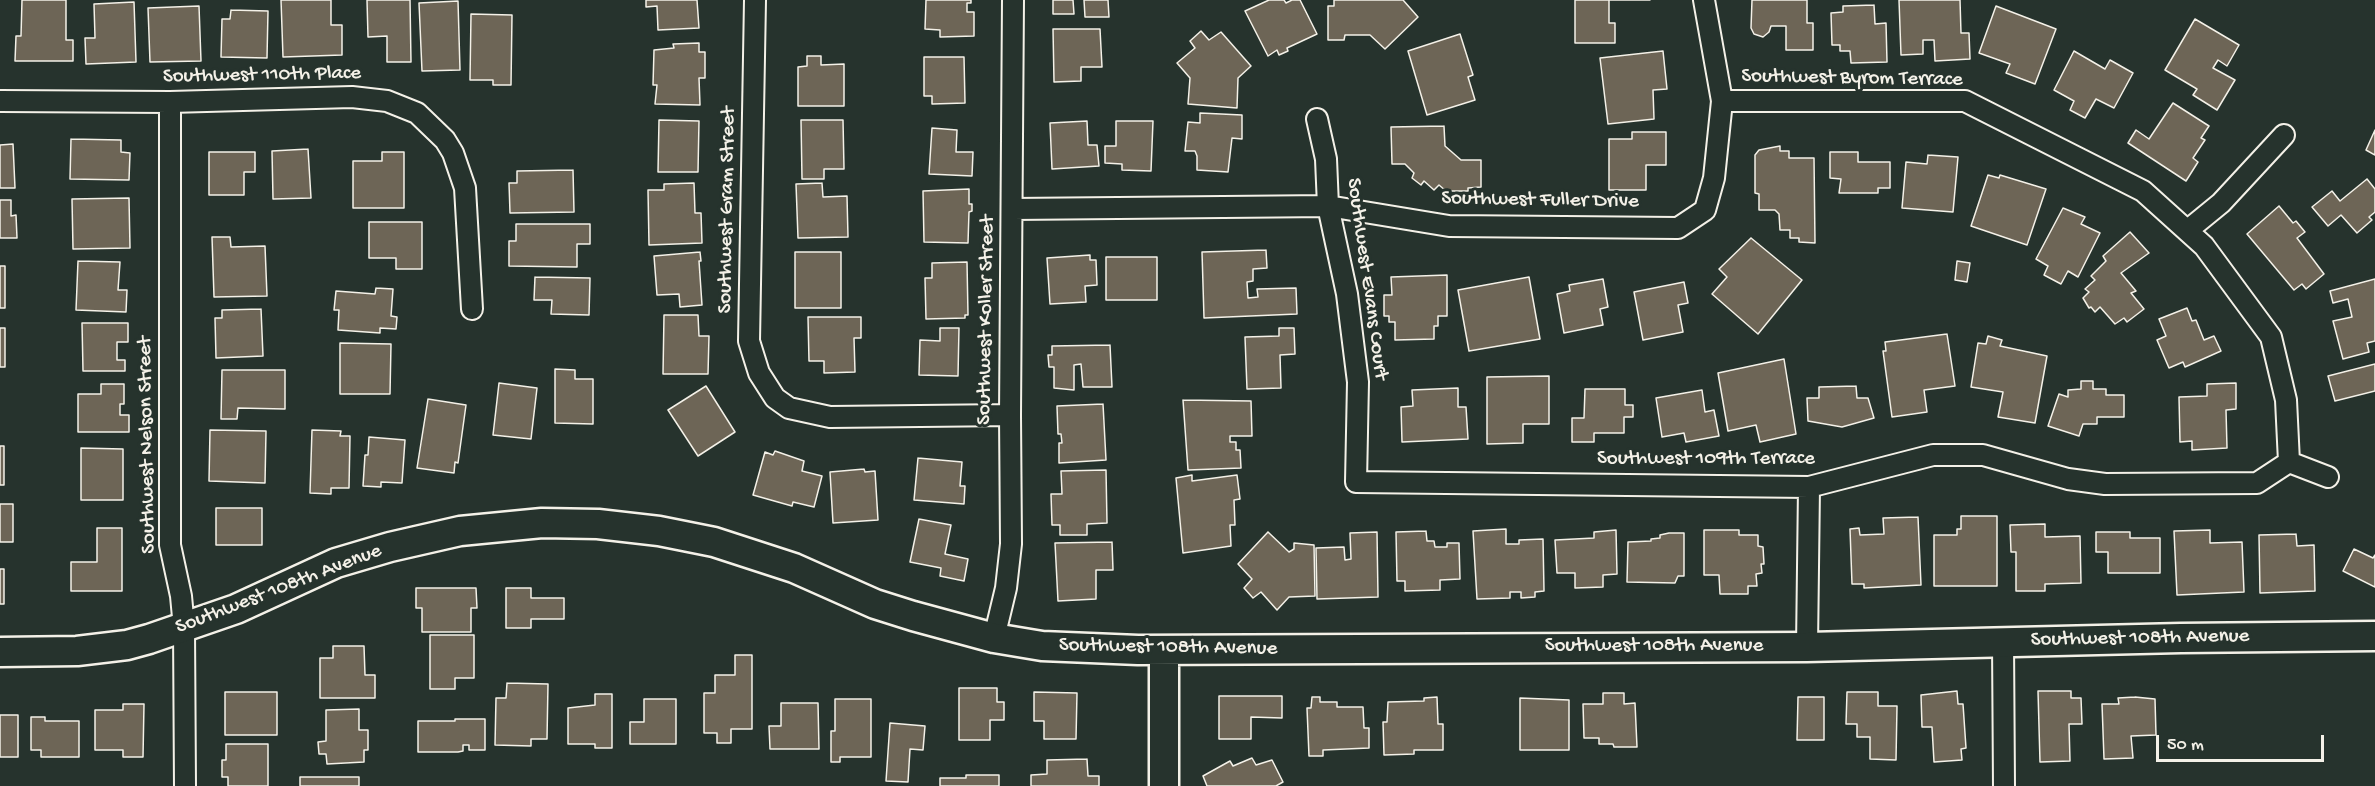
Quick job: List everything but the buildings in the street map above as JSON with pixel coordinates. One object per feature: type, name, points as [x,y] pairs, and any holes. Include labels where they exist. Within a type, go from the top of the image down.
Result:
[{"type":"street","name":"Southwest Gram Street","points":[[755,0],[749,341],[759,373],[775,398],[789,408],[830,417],[1010,415]]},
{"type":"street","name":"Southwest Koller Street","points":[[994,638],[1006,588],[1011,544],[1013,0]]},
{"type":"street","name":"Southwest Fuller Drive","points":[[1012,209],[1328,206],[1449,226],[1678,228],[1706,210],[1714,178],[1722,101],[1704,0]]},
{"type":"street","name":"Southwest 110th Place","points":[[0,101],[170,102],[352,97],[387,101],[417,113],[445,140],[453,153],[465,188],[472,309]]},
{"type":"street","name":"Southwest Byrom Terrace","points":[[1722,101],[1965,101],[2143,191],[2204,246],[2271,338],[2286,400],[2289,462]]},
{"type":"street","name":"Southwest Nelson Street","points":[[170,102],[170,545],[181,596],[184,628],[185,786]]},
{"type":"street","name":"Southwest Evans Court","points":[[1317,119],[1326,159],[1328,206],[1347,294],[1358,382],[1356,482]]},
{"type":"street","points":[[2188,230],[2221,203],[2284,135]]},
{"type":"street","name":"Southwest 109th Terrace","points":[[1356,482],[1809,487],[1933,455],[1983,455],[2068,479],[2105,484],[2257,483],[2289,462]]},
{"type":"street","points":[[2289,462],[2328,477]]},
{"type":"street","points":[[1808,647],[1809,487]]},
{"type":"street","name":"Southwest 108th Avenue","points":[[0,652],[77,651],[149,639],[236,609],[336,564],[407,543],[437,535],[542,523],[598,524],[659,531],[714,542],[794,568],[876,604],[913,616],[994,638],[1042,646],[1164,650],[1808,647],[2003,641],[2375,636]]},
{"type":"street","points":[[2003,641],[2004,786]]},
{"type":"street","points":[[1164,650],[1164,786]]}]
